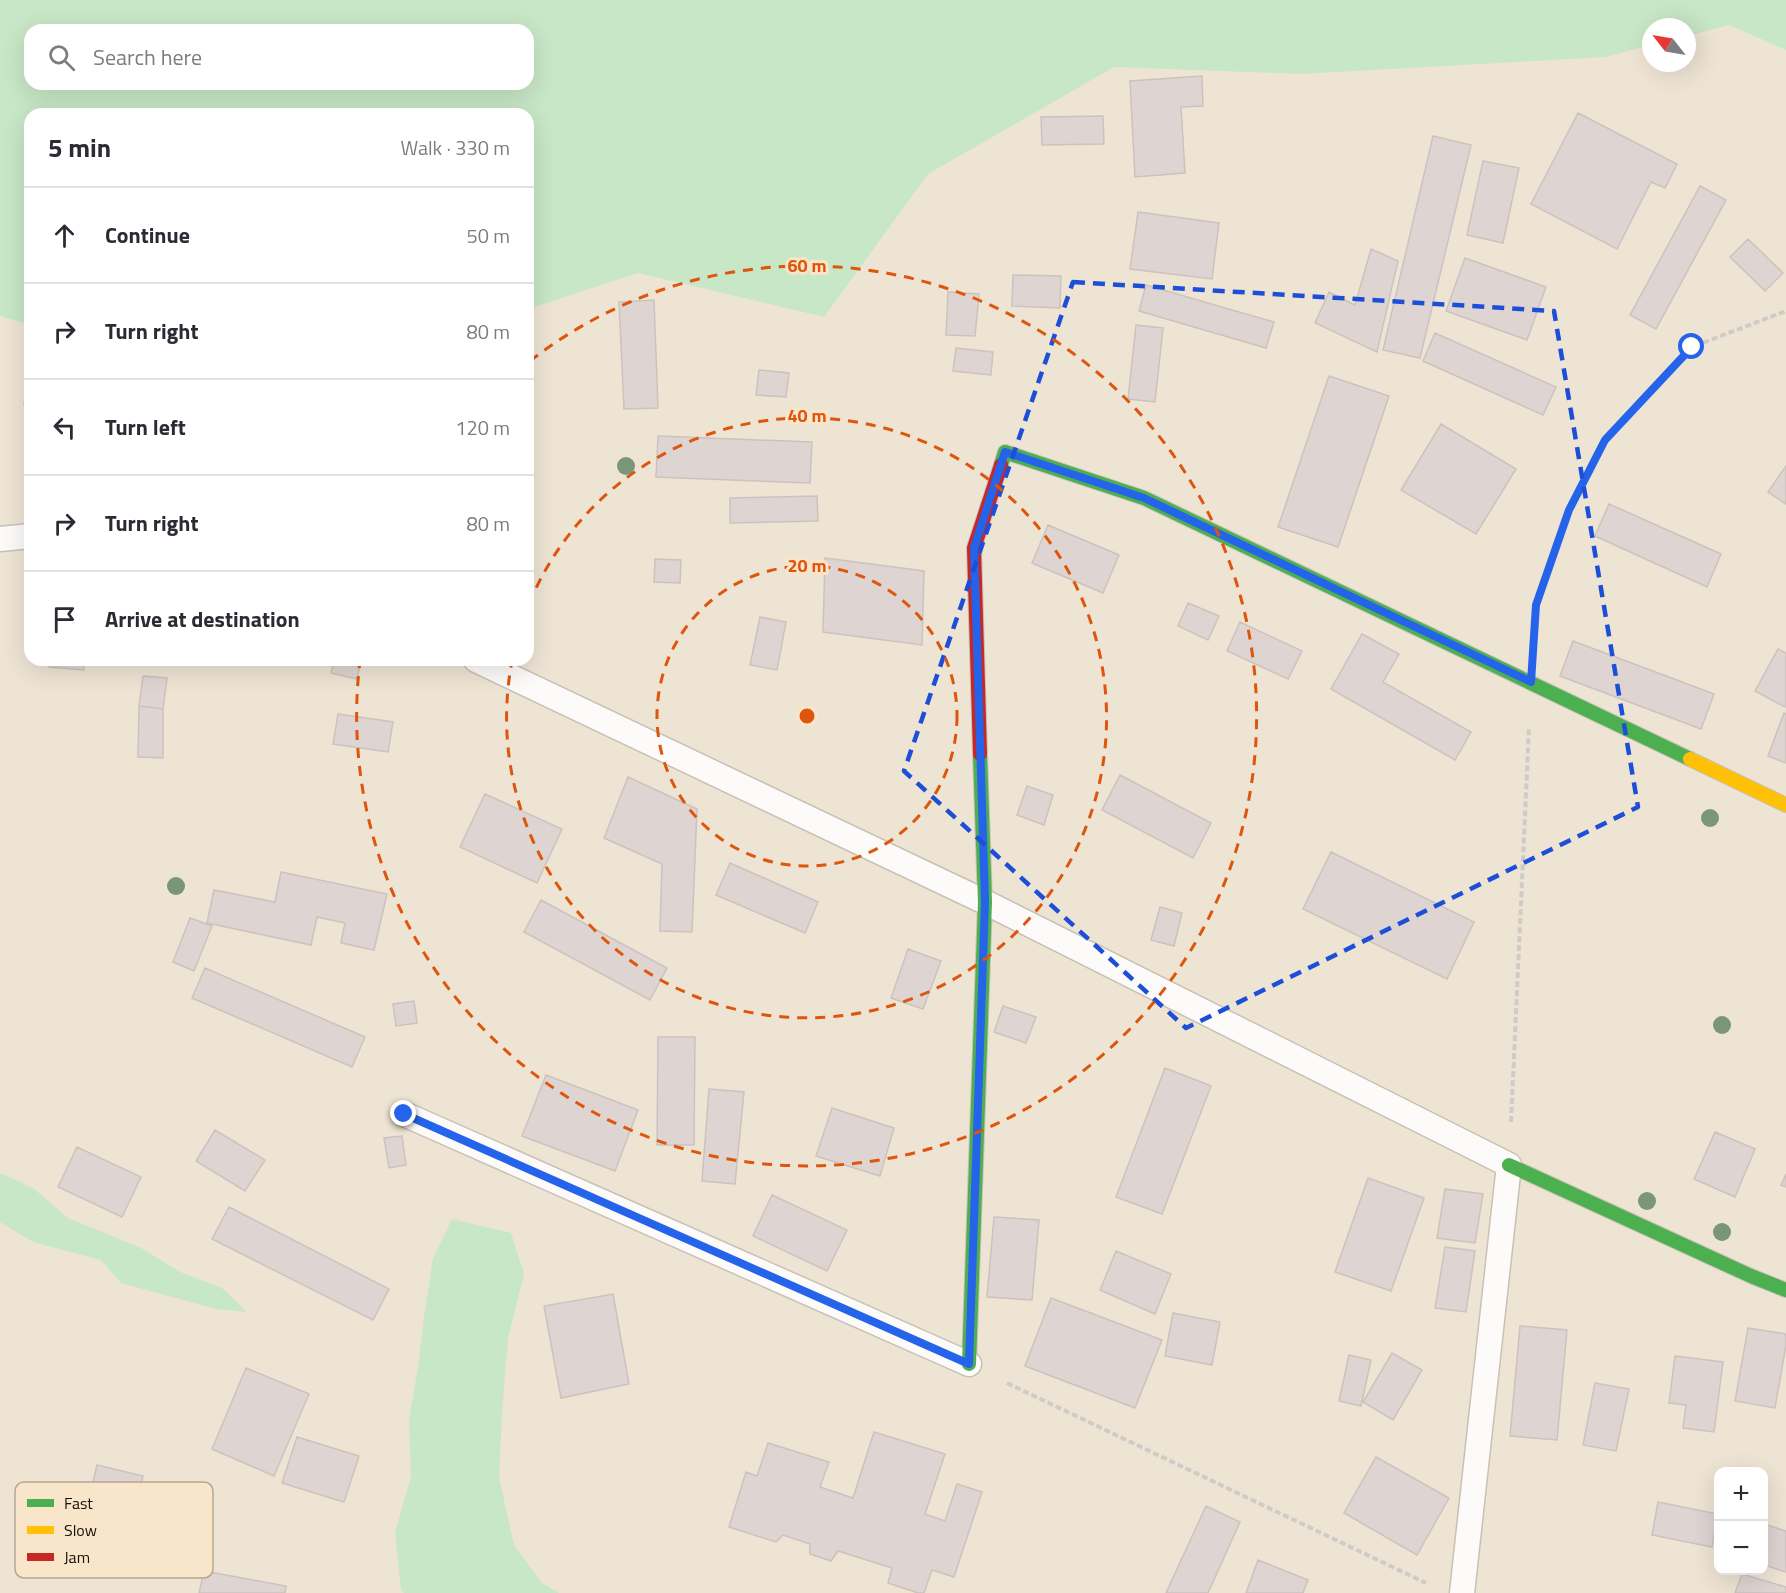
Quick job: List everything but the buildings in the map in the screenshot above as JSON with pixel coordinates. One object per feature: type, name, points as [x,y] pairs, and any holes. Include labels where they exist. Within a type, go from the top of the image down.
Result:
[{"type":"street","points":[[969,1364],[985,902],[974,548],[1005,452],[1144,498],[1786,805]]},
{"type":"street","points":[[1509,1165],[1786,1290]]},
{"type":"lane","points":[[0,538],[24,536]]},
{"type":"lane","points":[[489,666],[985,902],[1509,1165],[1462,1593]]},
{"type":"lane","points":[[404,1114],[969,1364]]},
{"type":"path","points":[[1509,1165],[1536,605],[1569,510],[1605,440],[1692,347],[1786,311]]},
{"type":"path","points":[[969,1364],[1426,1583]]},
{"type":"highlighted area","points":[[1073,282],[1554,311],[1638,807],[1186,1028],[904,771]]},
{"type":"green space","points":[[0,0],[1786,0],[1786,50],[1729,25],[1696,34],[1696,18],[1642,18],[1642,47],[1606,57],[1301,74],[1114,67],[928,174],[824,317],[638,273],[534,307],[534,108],[24,108],[24,323],[0,316]]},
{"type":"green space","points":[[0,1173],[33,1188],[68,1218],[141,1248],[180,1272],[222,1288],[247,1312],[216,1309],[121,1283],[101,1260],[33,1242],[0,1222]]},
{"type":"green space","points":[[452,1219],[511,1233],[524,1274],[508,1338],[499,1477],[514,1545],[542,1583],[559,1593],[404,1593],[401,1590],[395,1532],[411,1477],[409,1420],[433,1258]]},
{"type":"traffic: fast","points":[[1001,465],[1005,452],[1144,498],[1690,759]]},
{"type":"traffic: fast","points":[[969,1364],[985,902],[980,754]]},
{"type":"traffic: fast","points":[[1509,1165],[1786,1290]]},
{"type":"traffic: slow","points":[[1690,759],[1786,805]]},
{"type":"traffic: jam","points":[[980,754],[974,548],[1001,465]]},
{"type":"route","points":[[404,1114],[969,1364],[985,902],[974,548],[1005,452],[1144,498],[1531,682],[1536,605],[1569,510],[1605,440],[1692,347]]}]
